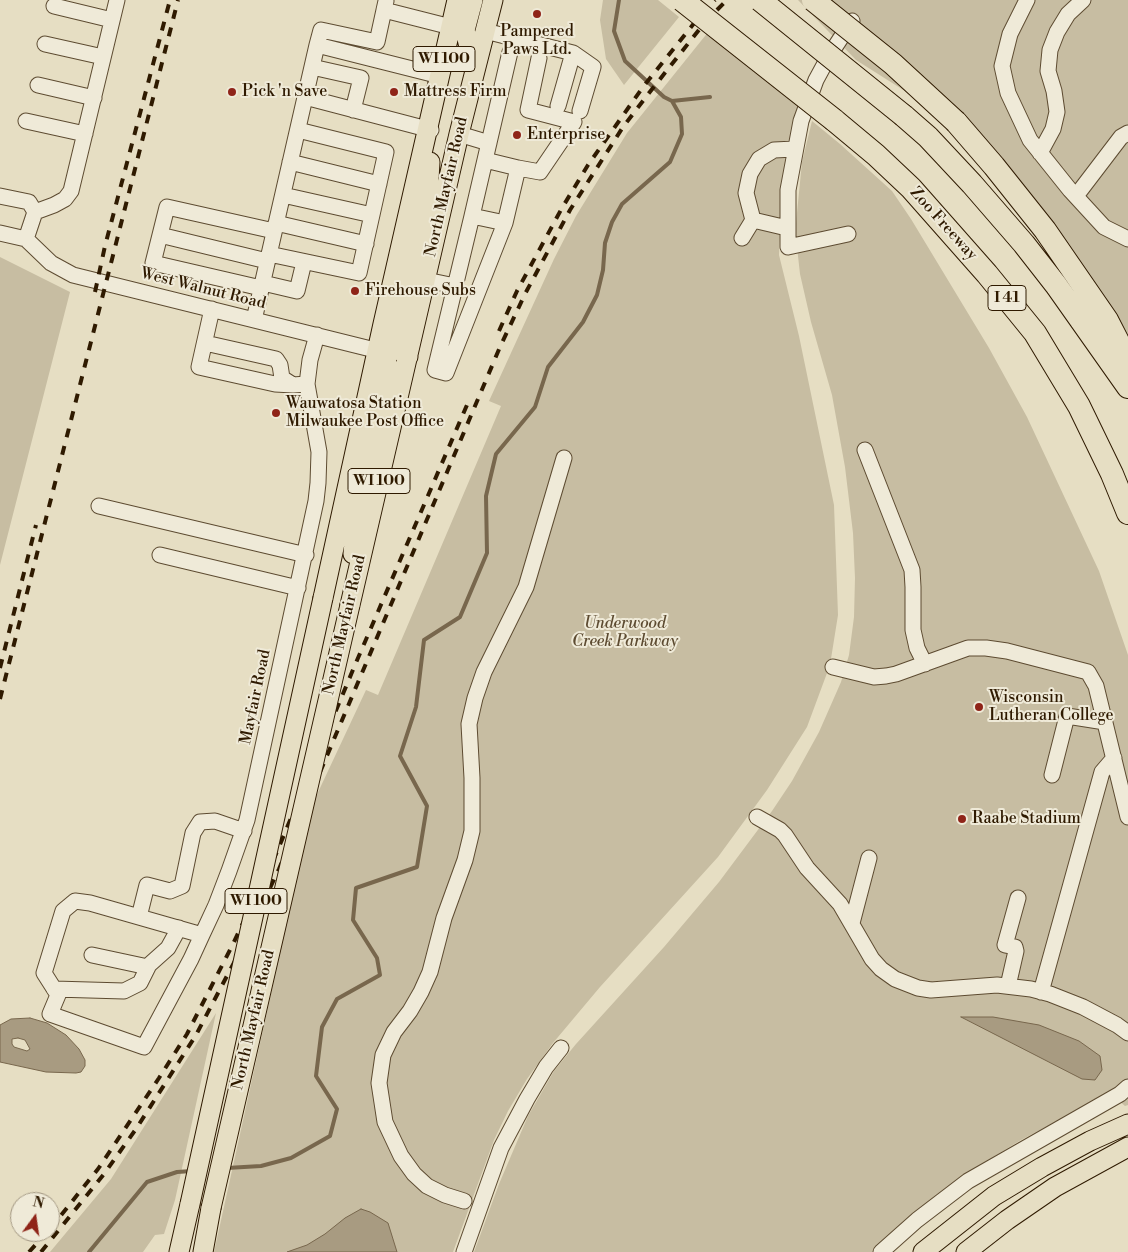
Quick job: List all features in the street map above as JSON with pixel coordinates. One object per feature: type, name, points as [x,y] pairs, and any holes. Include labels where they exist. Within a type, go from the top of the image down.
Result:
[{"type":"highway","name":"Zoo Freeway","points":[[682,0],[876,154],[911,188],[987,274],[1035,333],[1078,406],[1112,474],[1128,513]]},
{"type":"highway","name":"I 41","points":[[760,0],[928,137],[1024,244],[1056,285],[1128,387]]},
{"type":"highway","points":[[813,0],[893,64],[956,122],[1045,230],[1107,320],[1128,361]]},
{"type":"main road","name":"North Mayfair Road","points":[[179,1252],[377,350],[430,126],[457,0]]},
{"type":"main road","points":[[473,0],[465,30],[475,72]]},
{"type":"main road","name":"North Mayfair Road","points":[[203,1252],[211,1208],[459,134],[493,0]]},
{"type":"main road","points":[[408,357],[398,349],[396,333],[428,197],[430,126]]},
{"type":"main road","points":[[351,601],[357,508],[387,370],[385,358],[377,350]]},
{"type":"main road","points":[[923,1252],[994,1196],[1050,1162],[1128,1124]]},
{"type":"main road","points":[[966,1252],[1006,1220],[1055,1187],[1128,1147]]},
{"type":"street","points":[[35,212],[65,199],[71,192],[117,0]]},
{"type":"street","points":[[1027,0],[1010,34],[1002,66],[1008,92],[1030,140],[1040,153],[1104,228],[1128,239]]},
{"type":"street","points":[[1040,153],[1054,128],[1057,112],[1048,71],[1050,50],[1057,32],[1068,14],[1083,0]]},
{"type":"street","points":[[254,320],[321,30],[377,42],[385,5],[451,27]]},
{"type":"street","points":[[54,6],[112,20]]},
{"type":"street","points":[[848,234],[788,247],[788,190],[801,121],[816,80],[852,20]]},
{"type":"street","points":[[485,31],[573,53],[593,68],[580,111]]},
{"type":"street","points":[[45,44],[103,58]]},
{"type":"street","points":[[317,45],[440,76]]},
{"type":"street","points":[[510,52],[435,370],[446,373],[505,223],[518,168]]},
{"type":"street","points":[[558,106],[573,53]]},
{"type":"street","points":[[485,160],[540,172],[574,122],[528,110],[539,58]]},
{"type":"street","points":[[312,67],[361,78],[353,110]]},
{"type":"street","points":[[38,85],[94,98]]},
{"type":"street","points":[[305,97],[353,110],[430,126]]},
{"type":"street","points":[[26,121],[85,134]]},
{"type":"street","points":[[160,235],[268,258],[304,262],[360,273],[386,152],[298,130]]},
{"type":"street","points":[[1076,196],[1121,137],[1128,133]]},
{"type":"street","points":[[459,134],[489,143]]},
{"type":"street","points":[[742,238],[753,220],[746,193],[750,174],[759,159],[774,150],[796,150]]},
{"type":"street","points":[[290,162],[379,184]]},
{"type":"street","points":[[282,195],[372,215]]},
{"type":"street","points":[[0,196],[29,202],[35,212],[26,239],[0,233]]},
{"type":"street","points":[[304,262],[298,291],[262,286],[153,263],[167,207],[366,244]]},
{"type":"street","points":[[472,216],[505,223]]},
{"type":"street","points":[[753,220],[788,228]]},
{"type":"street","name":"West Walnut Road","points":[[26,239],[51,263],[73,275],[408,357]]},
{"type":"street","points":[[426,280],[455,286]]},
{"type":"street","points":[[212,309],[198,367],[275,384],[300,384]]},
{"type":"street","name":"Mayfair Road","points":[[54,989],[58,996],[50,1014],[144,1047],[191,959],[219,897],[244,830],[306,555],[316,500],[319,469],[317,435],[300,384],[310,360],[317,335]]},
{"type":"street","points":[[205,342],[276,359],[280,365],[282,378],[300,384]]},
{"type":"street","points":[[865,450],[912,570],[913,630],[917,648],[925,664]]},
{"type":"street","points":[[464,1201],[445,1195],[427,1186],[414,1174],[401,1156],[385,1122],[379,1084],[383,1055],[394,1032],[410,1011],[421,992],[430,972],[444,918],[464,860],[472,831],[469,724],[475,698],[487,665],[526,587],[564,458]]},
{"type":"street","points":[[99,506],[306,555]]},
{"type":"street","points":[[160,555],[298,588]]},
{"type":"street","points":[[833,667],[874,677],[886,676],[968,648],[986,648],[1007,651],[1088,672],[1096,686],[1128,817]]},
{"type":"street","points":[[1052,774],[1066,716],[1105,722]]},
{"type":"street","points":[[1042,992],[1102,772],[1114,758]]},
{"type":"street","points":[[756,817],[780,830],[785,835],[807,868],[840,904],[872,960],[895,979],[907,985],[931,990],[978,986],[1008,986],[1042,992],[1083,1007],[1128,1033]]},
{"type":"street","points":[[139,917],[147,885],[170,891],[182,886],[193,833],[200,822],[215,821],[244,830]]},
{"type":"street","points":[[852,923],[869,858]]},
{"type":"street","points":[[1008,986],[1016,951],[1015,948],[1005,945],[1018,898]]},
{"type":"street","points":[[179,928],[168,948],[157,956],[148,967],[140,983],[124,991],[54,989],[44,973],[63,912],[75,901],[90,903],[179,928],[202,935]]},
{"type":"street","points":[[92,955],[148,967]]},
{"type":"street","points":[[464,1252],[501,1148],[527,1098],[561,1048]]},
{"type":"street","points":[[881,1252],[917,1220],[968,1181],[1120,1094],[1128,1087]]},
{"type":"green space","points":[[603,0],[658,0],[679,17],[624,85],[606,59],[600,20]]},
{"type":"green space","points":[[798,0],[1128,0],[1128,335],[1064,242],[927,105],[856,60]]},
{"type":"green space","name":"Underwood Creek Parkway","points":[[709,31],[799,99],[782,178],[779,255],[799,336],[834,505],[838,615],[830,665],[807,727],[767,790],[718,857],[600,987],[553,1043],[527,1079],[494,1140],[453,1252],[214,1252],[313,803],[366,690],[378,695],[501,406],[489,401],[554,259],[576,216],[627,133]]},
{"type":"green space","name":"Wisconsin Lutheran College","points":[[812,121],[892,191],[989,348],[1027,417],[1099,571],[1128,655],[1128,1105],[1125,1106],[1110,1093],[1021,1140],[959,1180],[872,1252],[474,1252],[499,1184],[528,1116],[554,1071],[719,882],[772,811],[792,781],[819,732],[841,682],[849,655],[854,617],[853,533],[845,467],[832,395],[811,322],[800,274],[796,238],[802,162]]},
{"type":"green space","points":[[0,257],[70,292],[0,565]]},
{"type":"green space","points":[[216,1013],[175,1200],[164,1234],[155,1235],[143,1252],[50,1252],[111,1179]]},
{"type":"shaded area","points":[[961,1017],[993,1017],[1039,1025],[1079,1041],[1100,1056],[1102,1070],[1095,1080],[1082,1079]]},
{"type":"shaded area","points":[[30,1018],[47,1023],[66,1035],[79,1049],[85,1060],[85,1066],[81,1072],[46,1072],[0,1062],[0,1025],[11,1019]],"holes":[[[12,1039],[25,1040],[30,1049],[27,1051],[14,1047],[12,1044]]]},
{"type":"shaded area","points":[[361,1209],[388,1223],[397,1252],[287,1252],[307,1245]]},
{"type":"waterway","points":[[227,1168],[261,1166],[291,1158],[330,1136],[337,1109],[316,1076],[322,1027],[337,999],[380,975],[377,958],[353,920],[356,888],[417,867],[427,806],[400,756],[416,707],[424,640],[460,617],[487,553],[486,496],[496,454],[535,407],[548,367],[583,322],[597,295],[603,270],[605,243],[612,222],[622,204],[670,162],[682,134],[681,117],[672,101],[664,97],[625,61],[614,31],[619,0]]},
{"type":"waterway","points":[[672,101],[710,97]]},
{"type":"waterway","points":[[89,1252],[147,1182],[177,1172],[192,1171]]},
{"type":"railway","points":[[95,292],[105,246],[170,0]]},
{"type":"railway","points":[[0,699],[178,0]]},
{"type":"railway","points":[[499,331],[517,291],[562,208],[588,165],[643,87],[715,0]]},
{"type":"railway","points":[[41,1252],[104,1174],[136,1129],[196,1035],[239,953],[279,869],[500,347],[525,294],[570,210],[623,127],[706,21],[727,0]]},
{"type":"railway","points":[[60,1216],[98,1169],[187,1034],[232,946],[276,854],[467,405]]},
{"type":"railway","points":[[0,668],[36,525]]},
{"type":"railway","points":[[29,1252],[38,1242]]},
{"type":"place","name":"Pampered Paws Ltd.","points":[[537,14]]},
{"type":"place","name":"Pick 'n Save","points":[[232,92]]},
{"type":"place","name":"Mattress Firm","points":[[394,92]]},
{"type":"place","name":"Enterprise","points":[[517,135]]},
{"type":"place","name":"Firehouse Subs","points":[[355,291]]},
{"type":"place","name":"Wauwatosa Station Milwaukee Post Office","points":[[276,413]]},
{"type":"place","name":"Wisconsin Lutheran College","points":[[979,707]]},
{"type":"place","name":"Raabe Stadium","points":[[962,819]]}]
